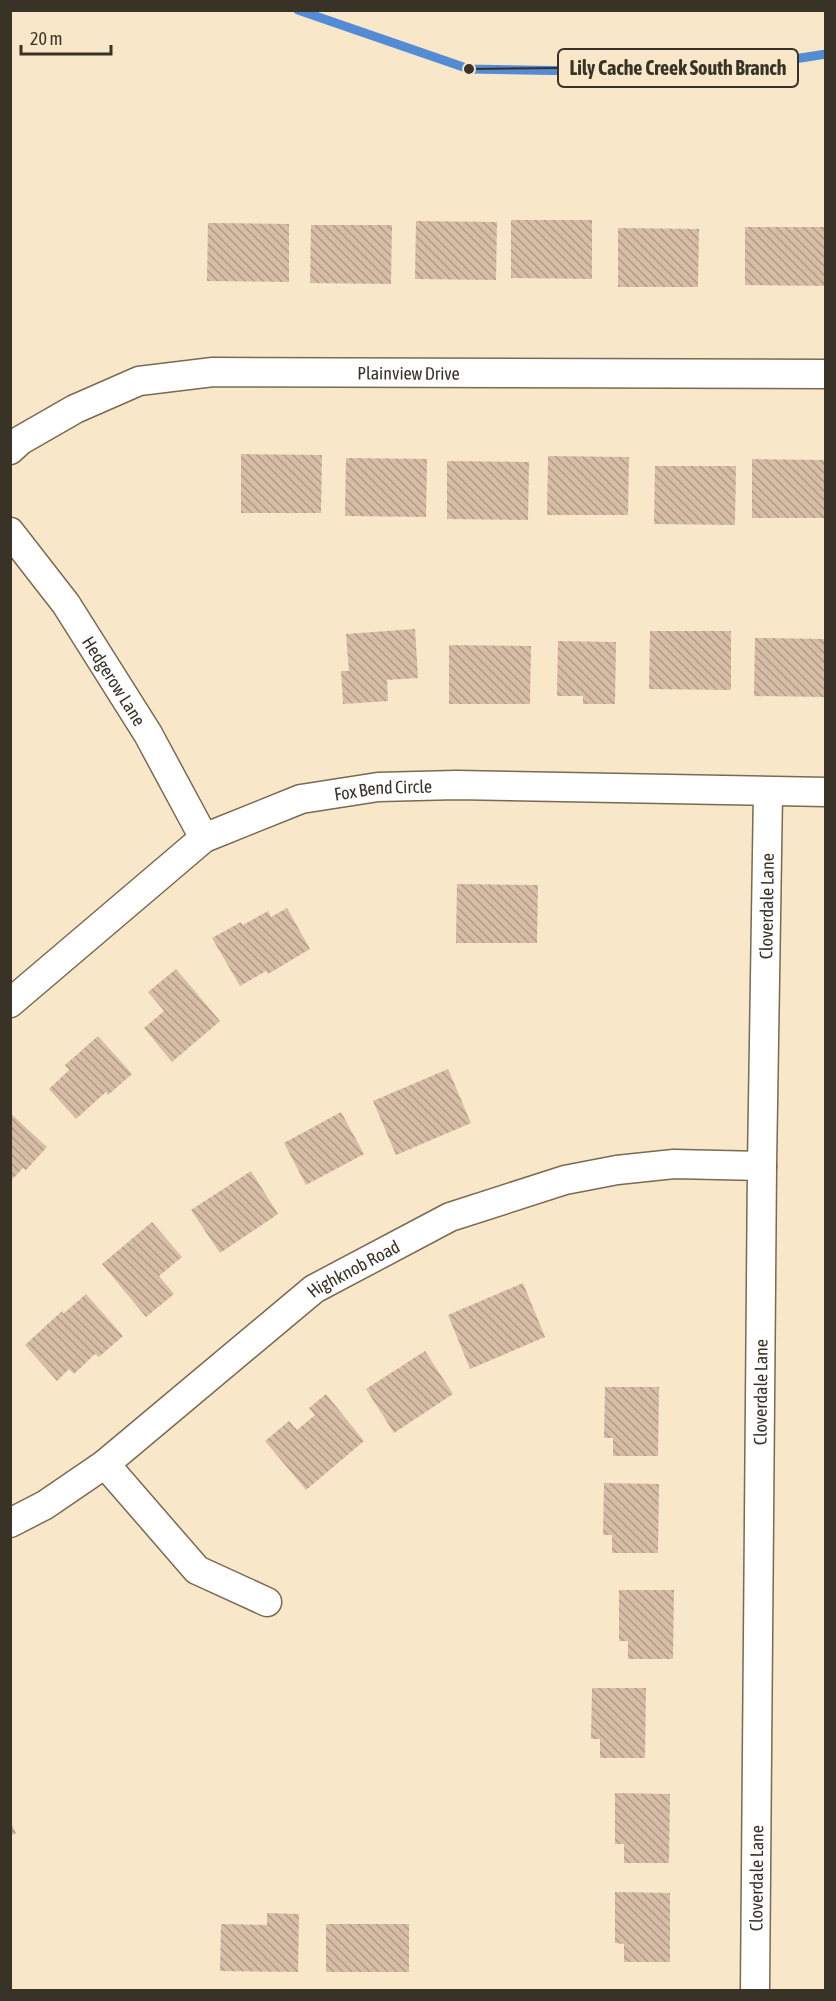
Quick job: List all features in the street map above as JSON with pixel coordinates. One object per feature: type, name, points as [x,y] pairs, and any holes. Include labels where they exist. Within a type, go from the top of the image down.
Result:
[{"type":"street","name":"Plainview Drive","points":[[10,450],[21,440],[75,409],[139,381],[213,372],[825,374]]},
{"type":"street","name":"Hedgerow Lane","points":[[10,532],[66,604],[148,734],[204,838]]},
{"type":"street","name":"Fox Bend Circle","points":[[10,1003],[204,838],[301,799],[378,787],[456,785],[825,792]]},
{"type":"street","name":"Cloverdale Lane","points":[[755,1990],[762,1166],[768,792]]},
{"type":"street","name":"Highknob Road","points":[[10,1523],[45,1506],[105,1464],[314,1289],[450,1217],[565,1180],[617,1170],[674,1164],[762,1166]]},
{"type":"street","points":[[105,1464],[197,1570],[267,1602]]},
{"type":"building","points":[[511,220],[592,220],[592,279],[511,278]]},
{"type":"building","points":[[416,221],[497,222],[496,280],[415,279]]},
{"type":"building","points":[[208,223],[289,224],[289,282],[207,281]]},
{"type":"building","points":[[311,225],[392,225],[391,284],[310,283]]},
{"type":"building","points":[[745,227],[826,227],[826,286],[745,285]]},
{"type":"building","points":[[618,228],[699,229],[698,287],[618,287]]},
{"type":"building","points":[[241,454],[322,455],[321,513],[241,513]]},
{"type":"building","points":[[548,456],[629,457],[628,515],[547,515]]},
{"type":"building","points":[[346,458],[427,459],[426,517],[345,516]]},
{"type":"building","points":[[752,459],[826,460],[826,518],[752,518]]},
{"type":"building","points":[[447,461],[529,462],[528,520],[447,519]]},
{"type":"building","points":[[655,466],[736,466],[735,525],[654,524]]},
{"type":"building","points":[[415,629],[418,678],[387,680],[388,701],[343,704],[341,671],[349,671],[346,634]]},
{"type":"building","points":[[650,631],[731,631],[731,690],[649,689]]},
{"type":"building","points":[[755,638],[826,639],[826,697],[754,696]]},
{"type":"building","points":[[558,641],[616,642],[615,704],[583,704],[583,696],[557,696]]},
{"type":"building","points":[[449,645],[531,646],[530,704],[449,704]]},
{"type":"building","points":[[457,884],[538,885],[537,943],[456,943]]},
{"type":"building","points":[[287,908],[310,949],[268,974],[266,971],[240,986],[212,938],[241,922],[243,925],[268,911],[271,917]]},
{"type":"building","points":[[176,969],[220,1021],[172,1062],[144,1028],[164,1011],[148,992]]},
{"type":"building","points":[[98,1036],[132,1074],[108,1095],[106,1092],[76,1119],[49,1089],[69,1070],[65,1065]]},
{"type":"building","points":[[448,1069],[471,1123],[396,1155],[373,1101]]},
{"type":"building","points":[[341,1112],[364,1154],[306,1185],[284,1143]]},
{"type":"building","points":[[10,1113],[47,1147],[26,1170],[23,1168],[10,1182]]},
{"type":"building","points":[[251,1171],[278,1214],[220,1253],[191,1210]]},
{"type":"building","points":[[152,1222],[182,1257],[159,1276],[174,1294],[146,1317],[102,1264]]},
{"type":"building","points":[[523,1283],[545,1337],[470,1369],[448,1315]]},
{"type":"building","points":[[86,1294],[123,1336],[99,1357],[95,1354],[74,1374],[69,1369],[57,1381],[25,1345],[62,1311],[63,1314]]},
{"type":"building","points":[[425,1351],[453,1394],[394,1433],[366,1389]]},
{"type":"building","points":[[605,1387],[659,1387],[658,1456],[613,1456],[613,1438],[604,1438]]},
{"type":"building","points":[[326,1394],[364,1441],[306,1490],[265,1441],[289,1421],[297,1430],[315,1415],[309,1408]]},
{"type":"building","points":[[604,1483],[659,1484],[658,1553],[612,1553],[612,1535],[603,1535]]},
{"type":"building","points":[[619,1590],[674,1590],[673,1659],[628,1659],[628,1641],[619,1641]]},
{"type":"building","points":[[592,1688],[646,1688],[645,1758],[600,1758],[600,1739],[591,1739]]},
{"type":"building","points":[[615,1793],[670,1794],[669,1863],[624,1863],[624,1844],[615,1844]]},
{"type":"building","points":[[10,1821],[16,1833],[10,1836]]},
{"type":"building","points":[[615,1892],[670,1893],[670,1962],[624,1962],[624,1944],[615,1943]]},
{"type":"building","points":[[267,1913],[299,1914],[298,1972],[220,1971],[221,1924],[267,1925]]},
{"type":"building","points":[[326,1924],[409,1924],[409,1972],[326,1972]]},
{"type":"waterway","points":[[298,10],[469,69],[706,73],[826,54]]},
{"type":"place","name":"Lily Cache Creek South Branch","points":[[469,69]]}]
